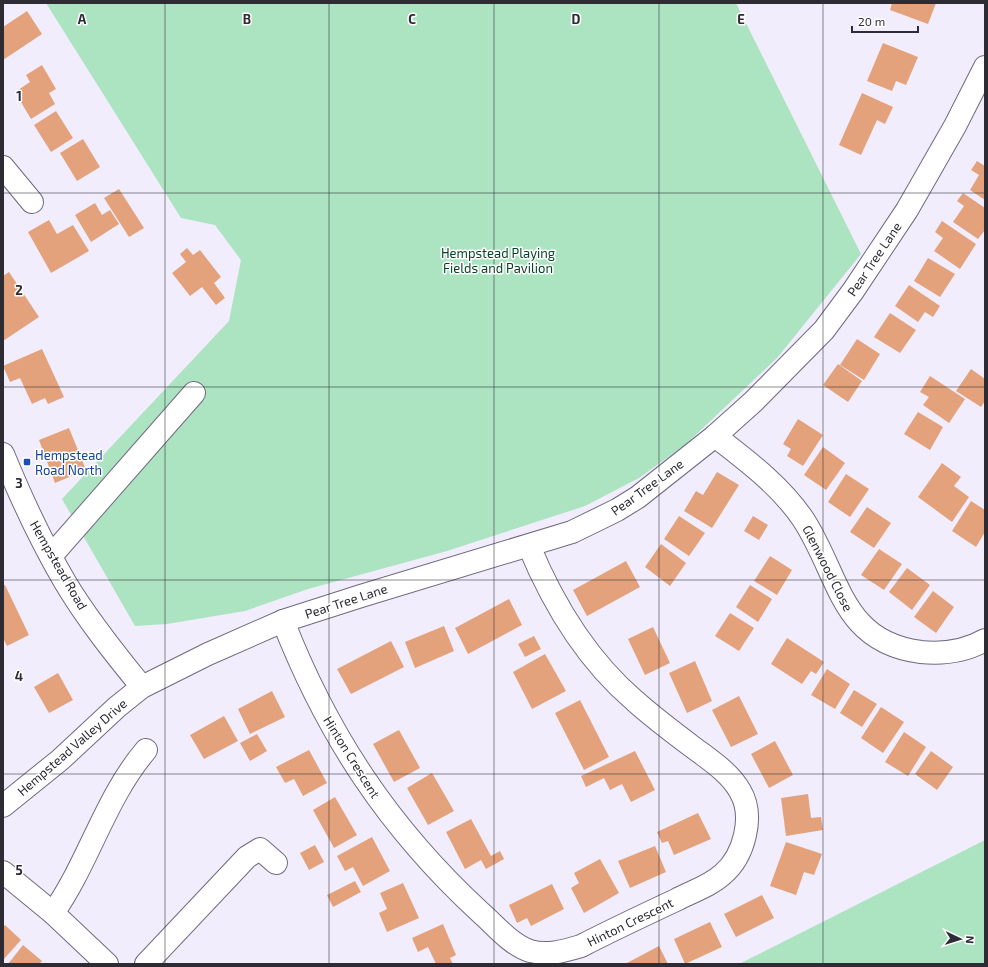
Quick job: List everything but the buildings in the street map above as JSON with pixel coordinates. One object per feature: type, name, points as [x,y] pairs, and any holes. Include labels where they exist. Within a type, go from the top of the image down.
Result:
[{"type":"street","name":"Pear Tree Lane","points":[[142,687],[208,654],[283,621],[572,532],[617,510],[643,493],[715,436],[794,362],[824,330],[853,291],[911,203],[955,126],[985,67]]},
{"type":"street","points":[[3,166],[32,202]]},
{"type":"street","points":[[51,556],[194,393]]},
{"type":"street","name":"Glenwood Close","points":[[715,436],[755,467],[789,501],[803,519],[841,597],[853,616],[865,629],[881,641],[896,647],[931,653],[963,649],[985,640]]},
{"type":"street","name":"Hempstead Road","points":[[3,454],[24,505],[66,582],[116,654],[142,687]]},
{"type":"street","name":"Hinton Crescent","points":[[283,621],[304,674],[354,763],[388,813],[412,842],[467,900],[516,943],[537,952],[548,953],[568,950],[581,946],[691,893],[722,875],[734,863],[740,850],[746,822],[746,811],[741,792],[728,776],[634,700],[603,669],[578,637],[561,610],[547,586],[529,546]]},
{"type":"street","name":"Hempstead Valley Drive","points":[[3,806],[60,760],[117,707],[142,687]]},
{"type":"street","points":[[52,913],[71,884],[106,812],[127,774],[146,750]]},
{"type":"street","points":[[146,964],[247,857],[260,849],[276,863]]},
{"type":"street","points":[[3,872],[52,913],[107,964]]},
{"type":"green space","name":"Hempstead Playing Fields and Pavilion","points":[[46,3],[736,3],[861,254],[777,358],[685,445],[639,478],[585,506],[447,551],[308,589],[245,611],[167,624],[135,626],[62,499],[229,321],[241,260],[215,225],[181,218]]},
{"type":"green space","points":[[985,840],[985,964],[739,964]]},
{"type":"place","name":"Hempstead Road North","points":[[27,462]]}]
